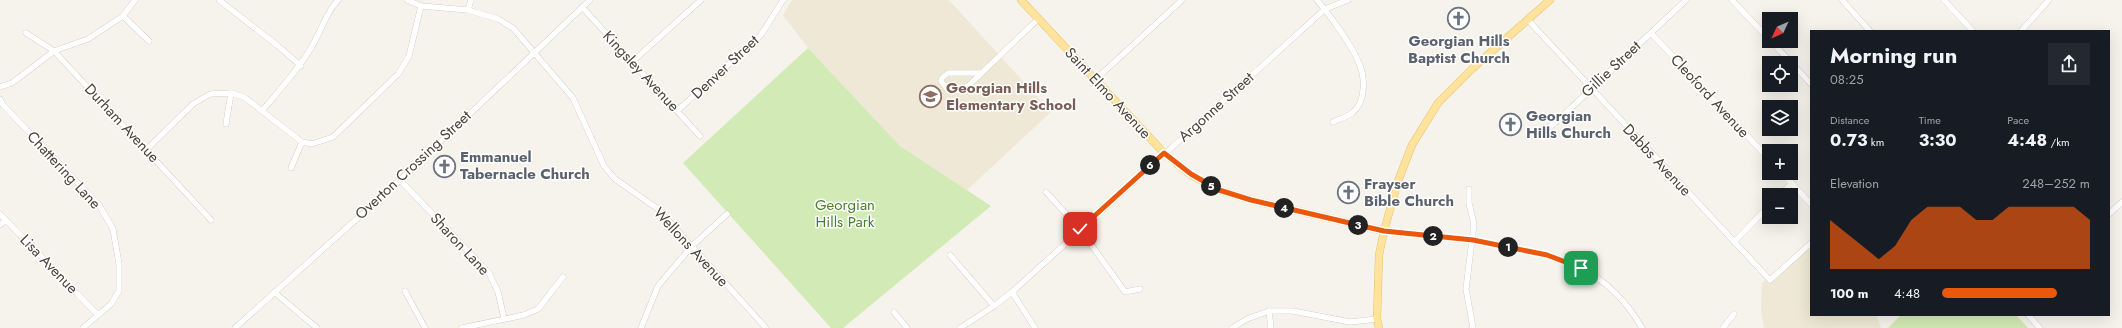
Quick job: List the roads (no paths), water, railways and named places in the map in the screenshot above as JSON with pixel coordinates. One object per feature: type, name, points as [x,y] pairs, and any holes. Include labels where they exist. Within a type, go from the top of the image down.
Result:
[{"type":"main road","name":"Saint Elmo Avenue","points":[[1021,0],[1164,153],[1191,174],[1219,190],[1251,200],[1384,231]]},
{"type":"main road","points":[[1379,328],[1377,319],[1379,255],[1398,181],[1409,152],[1438,103],[1473,68],[1550,0]]},
{"type":"street","points":[[0,87],[12,83],[54,51],[88,39],[123,16],[135,0]]},
{"type":"street","points":[[219,0],[278,46],[300,66]]},
{"type":"street","points":[[262,111],[300,66],[319,36],[329,10],[338,0]]},
{"type":"street","name":"Wellons Avenue","points":[[407,0],[421,6],[468,10],[498,19],[513,28],[573,98],[604,166],[616,179],[658,209],[766,328]]},
{"type":"street","points":[[468,10],[471,0]]},
{"type":"street","name":"Overton Crossing Street","points":[[235,328],[400,180],[533,52],[590,0]]},
{"type":"street","points":[[633,61],[701,0]]},
{"type":"street","name":"Denver Street","points":[[678,110],[761,35],[783,0]]},
{"type":"street","points":[[1096,80],[1182,0]]},
{"type":"street","points":[[1317,0],[1325,9],[1358,61],[1364,82],[1360,102],[1353,112],[1333,122]]},
{"type":"street","name":"Argonne Street","points":[[960,328],[994,306],[1012,292],[1325,9],[1348,0]]},
{"type":"street","name":"Gillie Street","points":[[1536,137],[1556,122],[1590,88],[1686,0]]},
{"type":"street","points":[[1732,0],[1762,32]]},
{"type":"street","points":[[1842,0],[1869,30]]},
{"type":"street","points":[[1944,0],[1972,30]]},
{"type":"street","points":[[2022,30],[2049,0]]},
{"type":"street","points":[[146,149],[194,104],[210,94],[231,93],[244,97],[302,142],[312,144],[333,137],[398,74],[409,56],[421,6]]},
{"type":"street","name":"Kingsley Avenue","points":[[582,7],[678,110],[700,136]]},
{"type":"street","points":[[123,16],[149,41]]},
{"type":"street","points":[[981,73],[948,74],[942,78],[941,81],[950,90],[955,92],[968,86],[1038,19]]},
{"type":"street","name":"Dabbs Avenue","points":[[1528,20],[1770,280],[1810,244]]},
{"type":"street","name":"Durham Avenue","points":[[26,33],[54,51],[211,220]]},
{"type":"street","name":"Cleoford Avenue","points":[[1651,33],[1762,152]]},
{"type":"street","points":[[1777,48],[1810,83]]},
{"type":"street","points":[[226,124],[231,93]]},
{"type":"street","name":"Chattering Lane","points":[[0,99],[3,105],[99,205],[113,229],[119,264],[119,291],[111,304],[83,328]]},
{"type":"street","points":[[291,168],[302,142]]},
{"type":"street","name":"Sharon Lane","points":[[400,180],[489,273],[498,292],[504,318]]},
{"type":"street","points":[[1789,180],[1810,203]]},
{"type":"street","points":[[1787,188],[1792,183]]},
{"type":"street","points":[[1469,189],[1469,204],[1474,220],[1473,240],[1466,289],[1473,328]]},
{"type":"street","points":[[1046,192],[1080,229],[1125,292],[1140,289]]},
{"type":"street","points":[[2110,213],[2122,202]]},
{"type":"street","points":[[1734,242],[1762,213]]},
{"type":"street","name":"Lisa Avenue","points":[[0,214],[98,315]]},
{"type":"street","points":[[641,328],[658,286],[691,247],[727,214]]},
{"type":"street","points":[[0,225],[6,220]]},
{"type":"street","name":"Saint Elmo Avenue","points":[[1384,231],[1473,240],[1547,255],[1581,268],[1609,286],[1634,314],[1642,328]]},
{"type":"street","points":[[950,255],[994,306]]},
{"type":"street","points":[[462,328],[524,315],[538,309],[564,277]]},
{"type":"street","points":[[405,291],[425,328]]},
{"type":"street","points":[[274,292],[317,328]]},
{"type":"street","points":[[1012,292],[1035,328]]},
{"type":"street","points":[[1232,328],[1247,319],[1269,311],[1293,311],[1350,322],[1377,319]]},
{"type":"street","points":[[1269,311],[1272,328]]},
{"type":"street","points":[[894,312],[907,328]]},
{"type":"street","points":[[1723,328],[1734,314]]},
{"type":"street","points":[[2029,316],[2040,328]]},
{"type":"place","name":"Georgian Hills Baptist Church","points":[[1459,18]]},
{"type":"place","name":"Georgian Hills Elementary School","points":[[931,97]]},
{"type":"place","name":"Georgian Hills Church","points":[[1511,125]]},
{"type":"place","name":"Emmanuel Tabernacle Church","points":[[445,166]]},
{"type":"place","name":"Frayser Bible Church","points":[[1349,193]]},
{"type":"park label","name":"Georgian Hills Park","points":[[845,214]]}]
